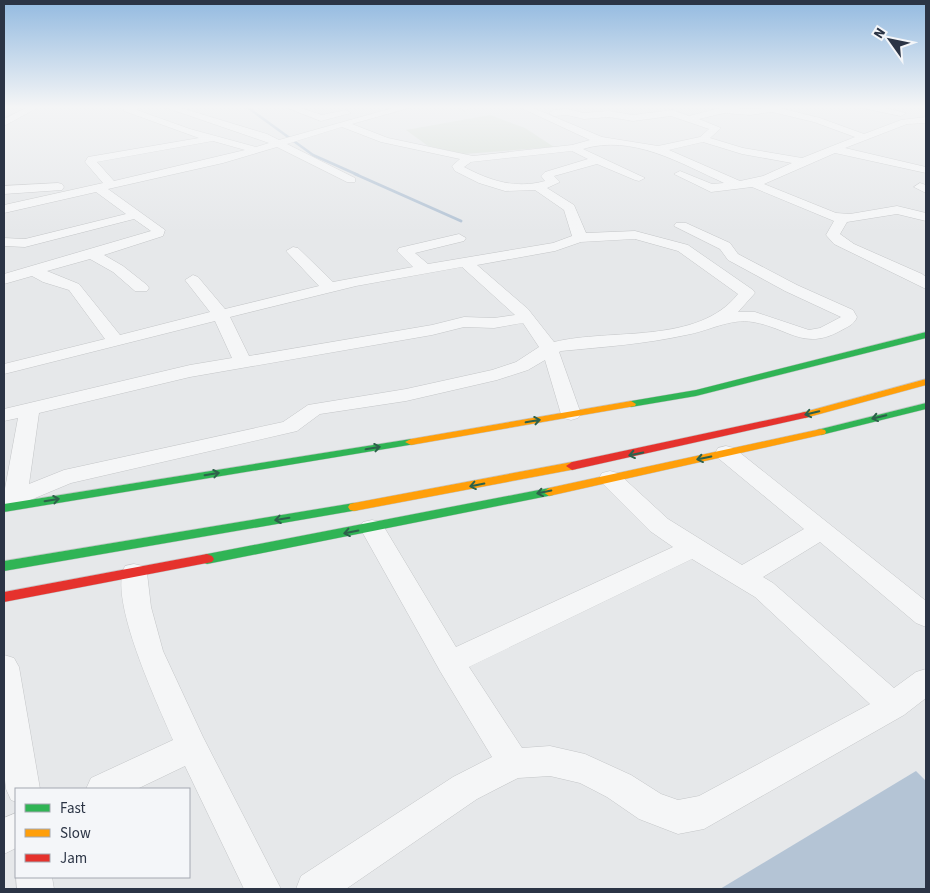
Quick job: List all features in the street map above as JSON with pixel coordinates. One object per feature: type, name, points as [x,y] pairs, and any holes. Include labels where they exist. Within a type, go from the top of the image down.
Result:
[{"type":"main road","points":[[7,503],[696,393],[865,352],[926,335]]},
{"type":"main road","points":[[4,566],[366,505],[555,470],[741,431],[926,382]]},
{"type":"main road","points":[[4,597],[372,528],[726,453],[926,406]]},
{"type":"street","points":[[4,278],[147,238],[158,232],[158,230],[136,215],[106,188],[91,162],[92,159],[152,149]]},
{"type":"street","points":[[251,149],[259,150]]},
{"type":"street","points":[[4,209],[106,188],[264,149]]},
{"type":"street","points":[[291,149],[351,180]]},
{"type":"street","points":[[423,149],[468,159],[567,149]]},
{"type":"street","points":[[574,149],[639,178]]},
{"type":"street","points":[[658,149],[739,185]]},
{"type":"street","points":[[734,149],[803,162]]},
{"type":"street","points":[[680,174],[711,188],[753,184],[779,176],[803,162],[833,149],[926,170]]},
{"type":"street","points":[[468,159],[458,166],[459,169],[495,186],[508,188],[536,186],[554,182],[547,176],[549,174],[598,160]]},
{"type":"street","points":[[753,184],[827,215],[842,218],[897,210],[926,217]]},
{"type":"street","points":[[4,190],[72,186],[106,188]]},
{"type":"street","points":[[536,186],[570,208],[579,232],[578,238]]},
{"type":"street","points":[[55,199],[93,226]]},
{"type":"street","points":[[5,244],[25,243],[136,215]]},
{"type":"street","points":[[842,218],[834,230],[833,235],[836,239],[847,246],[905,269],[926,284]]},
{"type":"street","points":[[7,503],[64,477],[290,427],[302,420],[308,412],[315,409],[406,395],[497,374],[522,366],[550,349],[561,346],[648,337],[688,330],[730,317],[754,317],[800,333],[818,335],[848,320],[849,317],[733,257],[725,246],[681,226]]},
{"type":"street","points":[[4,369],[329,287],[555,247],[572,242],[578,238],[635,235],[690,252],[720,276],[747,293],[740,302],[716,321]]},
{"type":"street","points":[[425,269],[404,250],[459,238]]},
{"type":"street","points":[[293,251],[329,287]]},
{"type":"street","points":[[92,254],[118,269],[141,288]]},
{"type":"street","points":[[464,262],[494,286],[540,333],[550,349],[571,414]]},
{"type":"street","points":[[34,270],[48,279],[74,287],[116,342]]},
{"type":"street","points":[[193,280],[221,315],[243,362]]},
{"type":"street","points":[[4,415],[190,371],[432,330],[464,322],[494,323],[525,318]]},
{"type":"street","points":[[7,503],[30,409]]},
{"type":"street","points":[[726,453],[926,616]]},
{"type":"street","points":[[610,478],[659,526],[693,548],[744,576],[764,590],[892,706]]},
{"type":"street","points":[[372,528],[450,663],[514,763]]},
{"type":"street","points":[[744,576],[822,530]]},
{"type":"street","points":[[450,663],[693,548]]},
{"type":"street","points":[[134,573],[138,607],[149,651],[192,747],[263,889]]},
{"type":"street","points":[[4,667],[23,788]]},
{"type":"street","points":[[314,889],[466,788],[514,763],[550,761],[585,769],[619,786],[651,807],[678,817],[704,812],[892,706],[926,681]]},
{"type":"street","points":[[105,788],[192,747]]},
{"type":"shaded area","points":[[440,149],[532,149],[464,154]]},
{"type":"water","points":[[916,771],[926,781],[926,889],[720,889]]},
{"type":"waterway","points":[[304,149],[313,155],[358,175]]},
{"type":"waterway","points":[[355,174],[461,221]]},
{"type":"traffic: fast","points":[[631,404],[696,393],[926,335]]},
{"type":"traffic: fast","points":[[821,432],[926,406]]},
{"type":"traffic: fast","points":[[4,508],[411,442]]},
{"type":"traffic: fast","points":[[207,559],[549,492]]},
{"type":"traffic: fast","points":[[4,566],[354,507]]},
{"type":"traffic: slow","points":[[805,415],[926,382]]},
{"type":"traffic: slow","points":[[411,442],[631,404]]},
{"type":"traffic: slow","points":[[549,492],[821,432]]},
{"type":"traffic: slow","points":[[354,507],[572,466]]},
{"type":"traffic: jam","points":[[572,466],[805,415]]},
{"type":"traffic: jam","points":[[4,597],[207,559]]}]
